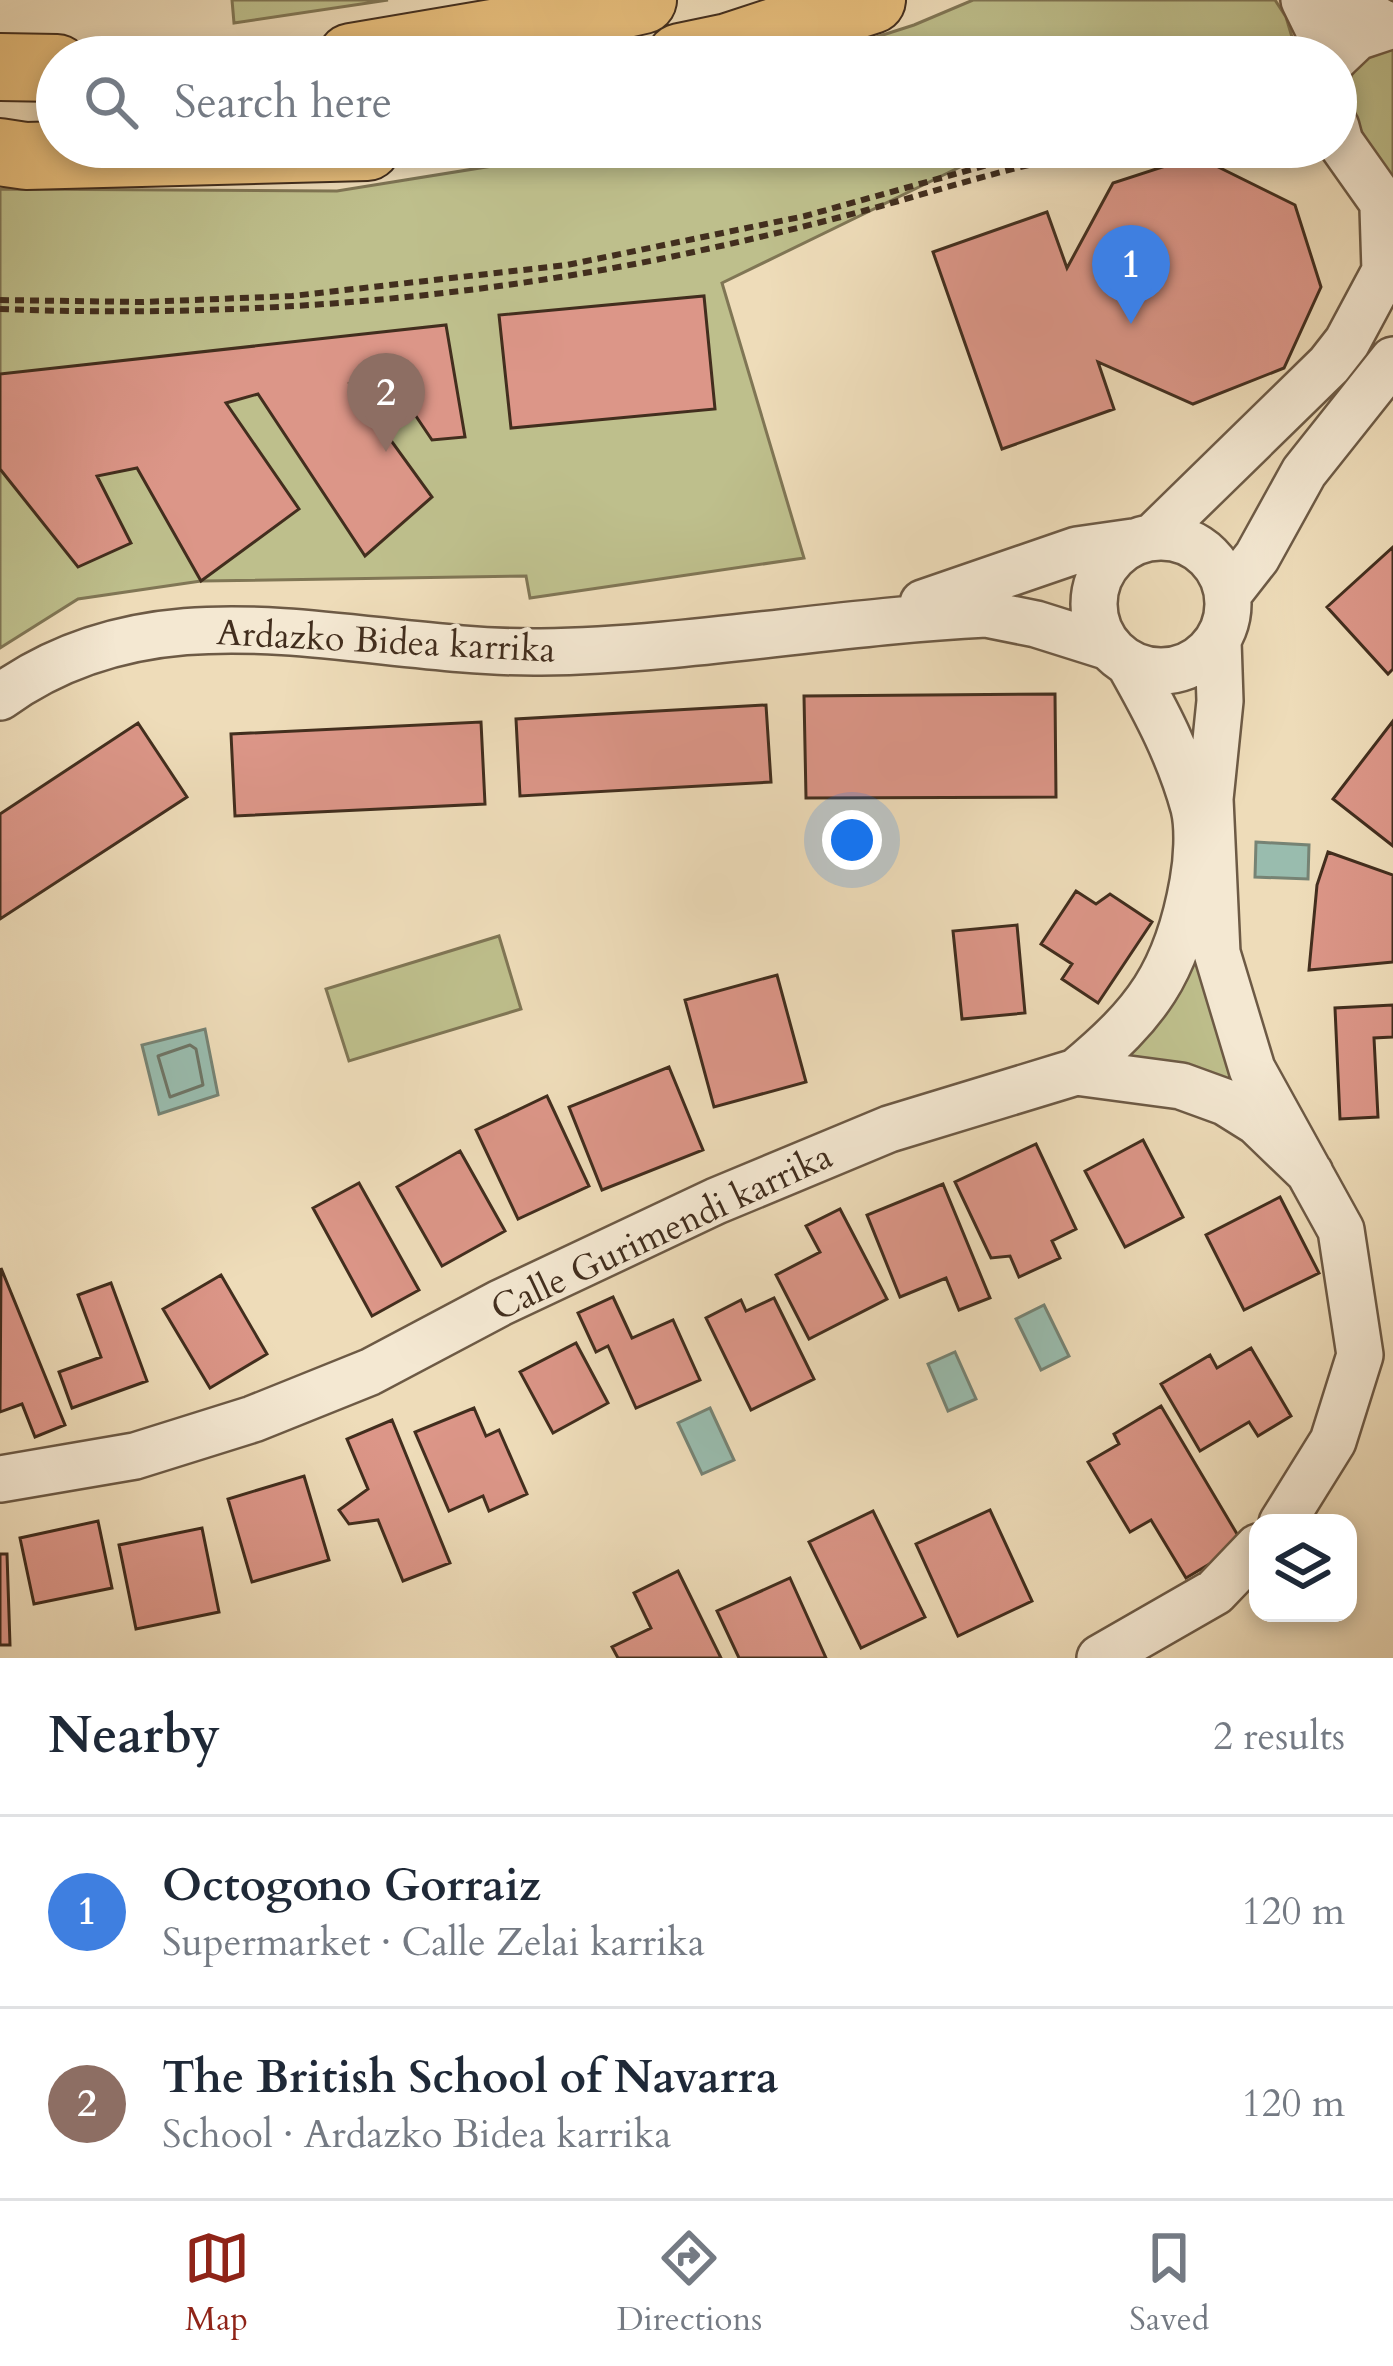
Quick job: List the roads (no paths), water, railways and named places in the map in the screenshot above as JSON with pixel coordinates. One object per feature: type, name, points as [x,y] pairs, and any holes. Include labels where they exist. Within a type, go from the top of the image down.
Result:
[{"type":"highway","points":[[762,36],[872,0]]},
{"type":"highway","points":[[475,36],[632,2]]},
{"type":"highway","points":[[0,67],[36,68]]},
{"type":"highway","points":[[0,133],[36,134]]},
{"type":"highway","points":[[0,152],[36,155]]},
{"type":"street","points":[[1304,0],[1323,36]]},
{"type":"street","points":[[1342,0],[1390,26]]},
{"type":"street","points":[[1357,37],[1390,26]]},
{"type":"street","points":[[1076,1072],[1124,1032],[1162,982],[1186,923],[1196,869],[1196,813],[1172,740],[1120,656],[1098,630],[1095,589],[1115,554],[1143,540],[1347,343],[1385,271],[1388,213],[1357,167]]},
{"type":"street","points":[[1228,594],[1257,557],[1304,472],[1389,365]]},
{"type":"street","points":[[1143,540],[1174,537],[1210,557],[1228,594],[1218,641],[1220,701],[1210,800],[1217,953],[1252,1069],[1341,1230],[1354,1294],[1360,1355],[1334,1441],[1288,1514]]},
{"type":"street","name":"Ardazko Bidea karrika","points":[[856,624],[1077,550],[1143,540]]},
{"type":"street","name":"Ardazko Bidea karrika","points":[[0,697],[78,658],[148,633],[288,630],[455,650],[543,652],[986,614],[1036,624],[1120,656]]},
{"type":"street","points":[[1120,656],[1149,671],[1169,671],[1205,656],[1218,641]]},
{"type":"street","name":"Calle Gurimendi karrika","points":[[0,1479],[135,1456],[253,1419],[370,1372],[500,1303],[716,1201],[889,1129],[1076,1072],[1180,1086],[1225,1102],[1256,1122],[1310,1173]]},
{"type":"street","points":[[1100,1658],[1215,1592],[1249,1556]]},
{"type":"water","points":[[1256,842],[1309,845],[1308,879],[1255,877]]},
{"type":"water","points":[[205,1029],[218,1095],[159,1114],[142,1045]]},
{"type":"water","points":[[1044,1305],[1069,1356],[1041,1370],[1016,1319]]},
{"type":"water","points":[[955,1352],[976,1399],[948,1411],[928,1364]]},
{"type":"water","points":[[710,1408],[734,1460],[702,1474],[678,1423]]},
{"type":"place","name":"Octogono Gorraiz","points":[[1131,324]]},
{"type":"place","name":"The British School of Navarra","points":[[386,452]]}]
